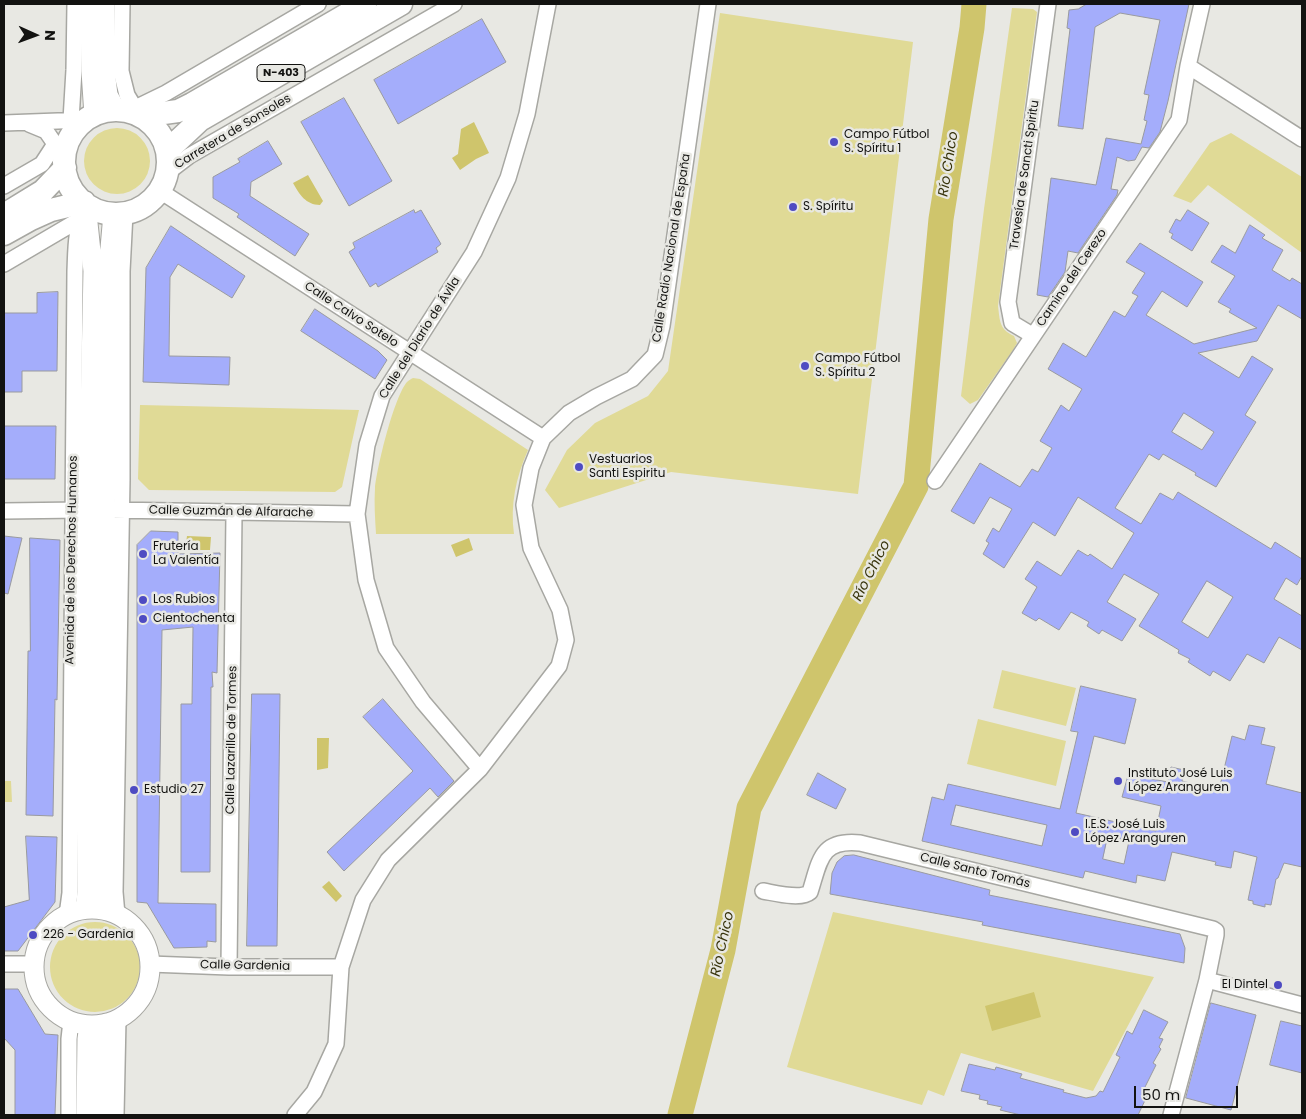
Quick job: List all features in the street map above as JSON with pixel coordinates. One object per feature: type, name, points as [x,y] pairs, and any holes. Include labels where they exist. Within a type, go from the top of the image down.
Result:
[{"type":"highway","name":"N-403","points":[[82,121],[103,111],[134,108],[178,111],[365,4]]},
{"type":"highway","name":"Carretera de Sonsoles","points":[[165,171],[200,120],[401,4]]},
{"type":"highway","points":[[134,108],[153,125],[162,137],[165,171]]},
{"type":"highway","points":[[4,215],[43,191],[68,143],[82,121]]},
{"type":"highway","points":[[62,157],[68,181],[75,192],[94,211]]},
{"type":"highway","name":"N-403","points":[[4,234],[51,210],[138,209],[150,202],[165,171]]},
{"type":"main road","points":[[82,121],[91,71],[90,4]]},
{"type":"main road","points":[[105,4],[105,71],[108,94],[134,108]]},
{"type":"main road","name":"Avenida de los Derechos Humanos","points":[[94,211],[84,240],[93,272],[101,894],[111,912]]},
{"type":"main road","name":"Avenida de los Derechos Humanos","points":[[85,909],[88,893],[97,510],[108,271],[94,211]]},
{"type":"main road","points":[[85,909],[111,912],[130,923],[140,935],[147,949],[150,964],[148,981],[142,996],[132,1009],[96,1022],[56,1012],[44,999],[36,982],[34,964],[37,949],[44,935],[54,923],[67,914],[85,909]]},
{"type":"main road","points":[[86,1115],[87,1038],[96,1022]]},
{"type":"main road","points":[[96,1022],[103,1115]]},
{"type":"street","points":[[4,123],[82,121],[74,70],[75,4]]},
{"type":"street","points":[[122,4],[122,71],[134,108],[166,93],[318,4]]},
{"type":"street","name":"Carretera de Sonsoles","points":[[165,171],[454,4]]},
{"type":"street","name":"Calle del Diario de Ávila","points":[[480,768],[423,702],[386,648],[366,580],[357,514],[367,445],[382,396],[474,252],[508,178],[527,114],[548,4]]},
{"type":"street","name":"Calle Radio Nacional de España","points":[[294,1115],[314,1092],[336,1044],[341,967],[363,900],[388,860],[480,768],[559,666],[566,640],[560,610],[531,548],[524,505],[531,468],[543,438],[569,413],[596,397],[632,380],[655,354],[662,326],[708,4]]},
{"type":"street","name":"Travesía de Sancti Spiritu","points":[[1032,336],[1012,323],[1008,302],[1048,4]]},
{"type":"street","name":"Camino del Cerezo","points":[[935,482],[1032,336],[1180,120],[1188,66],[1202,4]]},
{"type":"street","points":[[1188,66],[1302,139]]},
{"type":"street","points":[[4,186],[42,164],[62,157],[46,132],[28,123]]},
{"type":"street","name":"Calle Calvo Sotelo","points":[[165,171],[409,352],[543,438]]},
{"type":"street","points":[[4,264],[94,211]]},
{"type":"street","points":[[53,234],[84,240]]},
{"type":"street","name":"Calle Guzmán de Alfarache","points":[[4,511],[97,510],[357,514]]},
{"type":"street","name":"Avenida de los Derechos Humanos","points":[[67,914],[97,510]]},
{"type":"street","name":"Calle Lazarillo de Tormes","points":[[229,967],[234,512]]},
{"type":"street","name":"Calle Santo Tomás","points":[[763,891],[800,896],[806,895],[810,892],[821,855],[836,844],[854,843],[1213,929],[1216,931],[1207,980]]},
{"type":"street","points":[[4,964],[34,964]]},
{"type":"street","name":"Calle Gardenia","points":[[150,964],[229,967],[341,967]]},
{"type":"street","points":[[1171,1115],[1207,980],[1302,1005]]},
{"type":"street","points":[[69,1115],[70,1039],[96,1022],[116,1115]]},
{"type":"shaded area","points":[[1012,8],[1033,9],[1037,12],[998,306],[1001,324],[1005,330],[1014,336],[1017,343],[978,400],[970,404],[961,396],[984,209]]},
{"type":"shaded area","name":"S. Spíritu","points":[[720,13],[913,42],[858,494],[671,472],[559,508],[545,490],[567,450],[595,423],[648,396],[668,371]]},
{"type":"shaded area","points":[[474,122],[489,153],[460,170],[452,158],[458,154],[461,129]]},
{"type":"shaded area","points":[[110,128],[124,128],[136,133],[145,142],[150,154],[148,174],[141,185],[124,194],[110,194],[98,189],[89,180],[84,168],[84,154],[89,142],[98,133]]},
{"type":"shaded area","points":[[1231,133],[1302,177],[1302,253],[1208,185],[1191,203],[1173,196],[1210,143]]},
{"type":"shaded area","points":[[308,175],[323,201],[320,205],[307,201],[300,195],[293,183]]},
{"type":"shaded area","points":[[413,378],[420,379],[528,450],[520,470],[515,491],[513,512],[514,534],[376,534],[375,488],[379,465],[397,402],[407,382]]},
{"type":"shaded area","points":[[140,405],[359,410],[342,487],[335,492],[149,490],[138,479]]},
{"type":"shaded area","points":[[187,536],[211,537],[210,550],[185,550]]},
{"type":"shaded area","points":[[469,538],[473,550],[456,557],[451,545]]},
{"type":"shaded area","points":[[1002,670],[1076,688],[1066,726],[993,708]]},
{"type":"shaded area","points":[[978,719],[1066,741],[1056,786],[967,764]]},
{"type":"shaded area","points":[[317,738],[329,738],[328,768],[317,770]]},
{"type":"shaded area","points":[[4,781],[11,781],[12,802],[4,802]]},
{"type":"shaded area","points":[[329,881],[342,896],[336,902],[322,887]]},
{"type":"shaded area","points":[[833,912],[1154,977],[1093,1091],[961,1053],[944,1096],[928,1090],[922,1105],[787,1067]]},
{"type":"shaded area","points":[[95,922],[112,926],[127,935],[136,950],[140,967],[136,984],[127,999],[112,1008],[95,1012],[78,1008],[63,999],[54,984],[50,967],[54,950],[63,935],[78,926]]},
{"type":"shaded area","points":[[1034,992],[1041,1017],[992,1031],[985,1006]]},
{"type":"building","points":[[1087,4],[1189,4],[1160,132],[1149,148],[1142,147],[1135,160],[1128,161],[1117,157],[1111,189],[1118,190],[1117,195],[1078,253],[1068,251],[1065,272],[1048,297],[1037,295],[1051,178],[1096,185],[1106,138],[1141,144],[1147,121],[1144,120],[1149,95],[1144,94],[1160,20],[1120,13],[1095,27],[1083,129],[1058,126],[1070,29],[1067,28],[1069,10],[1078,9]]},
{"type":"building","points":[[482,19],[506,62],[398,124],[374,80]]},
{"type":"building","points":[[344,98],[392,181],[349,206],[301,122]]},
{"type":"building","points":[[268,141],[282,164],[251,182],[250,196],[309,234],[295,256],[237,217],[239,214],[213,198],[213,177],[240,162],[238,159]]},
{"type":"building","points":[[414,210],[415,213],[421,210],[441,244],[436,248],[438,252],[378,287],[376,283],[370,287],[349,252],[355,248],[353,243]]},
{"type":"building","points":[[1188,210],[1209,223],[1192,251],[1171,238],[1173,234],[1169,232],[1176,219],[1180,221]]},
{"type":"building","points":[[1250,225],[1265,235],[1262,238],[1283,250],[1272,270],[1290,281],[1292,278],[1302,284],[1302,319],[1278,305],[1257,341],[1198,353],[1239,378],[1252,356],[1273,369],[1245,415],[1256,422],[1216,487],[1163,454],[1159,460],[1149,454],[1115,508],[1141,524],[1160,493],[1173,500],[1178,492],[1271,549],[1275,542],[1302,559],[1302,576],[1297,585],[1286,578],[1274,599],[1302,616],[1302,650],[1279,637],[1264,663],[1247,654],[1230,681],[1213,671],[1210,676],[1188,662],[1190,659],[1178,653],[1179,650],[1139,626],[1159,594],[1124,574],[1107,602],[1136,619],[1122,641],[1102,630],[1099,634],[1087,626],[1089,622],[1071,612],[1059,630],[1039,618],[1036,621],[1022,613],[1037,587],[1025,579],[1037,561],[1061,576],[1078,550],[1088,556],[1090,554],[1112,569],[1134,533],[1078,497],[1055,536],[1033,522],[1004,568],[983,554],[989,543],[986,541],[993,528],[999,532],[1012,509],[990,497],[974,524],[951,511],[980,463],[1020,487],[1032,469],[1038,472],[1052,448],[1040,441],[1061,405],[1069,411],[1082,389],[1048,369],[1063,343],[1086,357],[1114,311],[1125,317],[1138,296],[1132,293],[1145,273],[1126,262],[1140,243],[1203,282],[1187,307],[1162,291],[1146,315],[1194,344],[1257,328],[1229,312],[1231,309],[1218,302],[1235,276],[1211,262],[1222,245],[1235,253]],"holes":[[[1184,413],[1214,432],[1202,450],[1172,432]],[[1207,581],[1233,597],[1208,638],[1182,622]]]},
{"type":"building","points":[[171,226],[245,276],[232,298],[178,264],[170,277],[169,356],[230,357],[229,385],[143,382],[146,268]]},
{"type":"building","points":[[58,292],[57,371],[22,371],[22,392],[4,392],[4,313],[37,313],[37,293]]},
{"type":"building","points":[[315,309],[378,351],[387,360],[375,379],[301,331]]},
{"type":"building","points":[[4,426],[56,426],[55,479],[4,479]]},
{"type":"building","points":[[151,531],[178,532],[178,554],[220,553],[217,673],[212,672],[213,687],[211,687],[210,872],[181,872],[181,704],[192,704],[193,627],[162,630],[158,903],[216,904],[216,942],[207,941],[207,947],[174,948],[147,903],[137,902],[137,545]]},
{"type":"building","points":[[4,536],[22,538],[8,594],[4,593]]},
{"type":"building","points":[[30,538],[60,540],[53,816],[26,815],[28,651],[30,651]]},
{"type":"building","points":[[1081,686],[1136,699],[1125,744],[1094,736],[1076,813],[1156,831],[1161,806],[1122,797],[1129,772],[1141,774],[1141,777],[1168,782],[1171,767],[1184,770],[1182,781],[1219,790],[1232,736],[1245,740],[1249,725],[1265,728],[1261,744],[1275,747],[1266,784],[1302,793],[1302,867],[1284,863],[1276,879],[1271,905],[1265,904],[1265,907],[1253,904],[1253,901],[1248,900],[1257,857],[1234,851],[1231,868],[1215,865],[1216,862],[1172,852],[1165,881],[1137,875],[1136,883],[1085,871],[1083,878],[922,841],[932,797],[944,800],[948,784],[1060,809],[1078,732],[1071,731]],"holes":[[[956,805],[1047,825],[1042,846],[951,825]],[[1108,836],[1129,841],[1124,864],[1103,859]]]},
{"type":"building","points":[[252,694],[280,694],[277,946],[247,946]]},
{"type":"building","points":[[383,699],[454,781],[438,797],[430,788],[344,871],[327,852],[413,771],[363,717]]},
{"type":"building","points":[[818,773],[846,789],[836,809],[807,795]]},
{"type":"building","points":[[26,836],[57,837],[55,902],[18,951],[4,951],[4,907],[29,900]]},
{"type":"building","points":[[854,855],[990,890],[989,895],[1180,934],[1185,948],[1184,963],[982,925],[983,922],[830,894],[832,873],[837,862],[844,856]]},
{"type":"building","points":[[4,989],[18,989],[45,1034],[58,1035],[55,1115],[15,1115],[15,1050],[4,1038]]},
{"type":"building","points":[[1211,1003],[1256,1015],[1231,1110],[1186,1098]]},
{"type":"building","points":[[1144,1010],[1168,1022],[1159,1038],[1163,1039],[1159,1047],[1161,1049],[1153,1063],[1156,1065],[1144,1089],[1149,1092],[1138,1115],[1021,1115],[1000,1110],[1002,1107],[987,1104],[988,1101],[979,1099],[980,1095],[961,1091],[969,1064],[995,1070],[996,1067],[1022,1074],[1020,1078],[1086,1098],[1096,1096],[1100,1091],[1103,1092],[1120,1057],[1116,1055],[1127,1031],[1132,1034]]},
{"type":"building","points":[[1281,1021],[1302,1026],[1302,1073],[1270,1065]]},
{"type":"waterway","name":"Río Chico","points":[[680,1115],[723,950],[749,808],[916,486],[941,219],[972,28],[974,4]]},
{"type":"place","name":"Campo Fútbol S. Spíritu 1","points":[[834,142]]},
{"type":"place","name":"S. Spíritu","points":[[793,207]]},
{"type":"place","name":"Campo Fútbol S. Spíritu 2","points":[[805,366]]},
{"type":"place","name":"Vestuarios Santi Espiritu","points":[[579,467]]},
{"type":"place","name":"Frutería La Valentía","points":[[143,554]]},
{"type":"place","name":"Los Rubios","points":[[143,600]]},
{"type":"place","name":"Cientochenta","points":[[143,619]]},
{"type":"place","name":"Instituto José Luis López Aranguren","points":[[1118,781]]},
{"type":"place","name":"Estudio 27","points":[[134,790]]},
{"type":"place","name":"I.E.S. José Luis López Aranguren","points":[[1075,832]]},
{"type":"place","name":"226 - Gardenia","points":[[33,935]]},
{"type":"place","name":"El Dintel","points":[[1278,985]]}]
